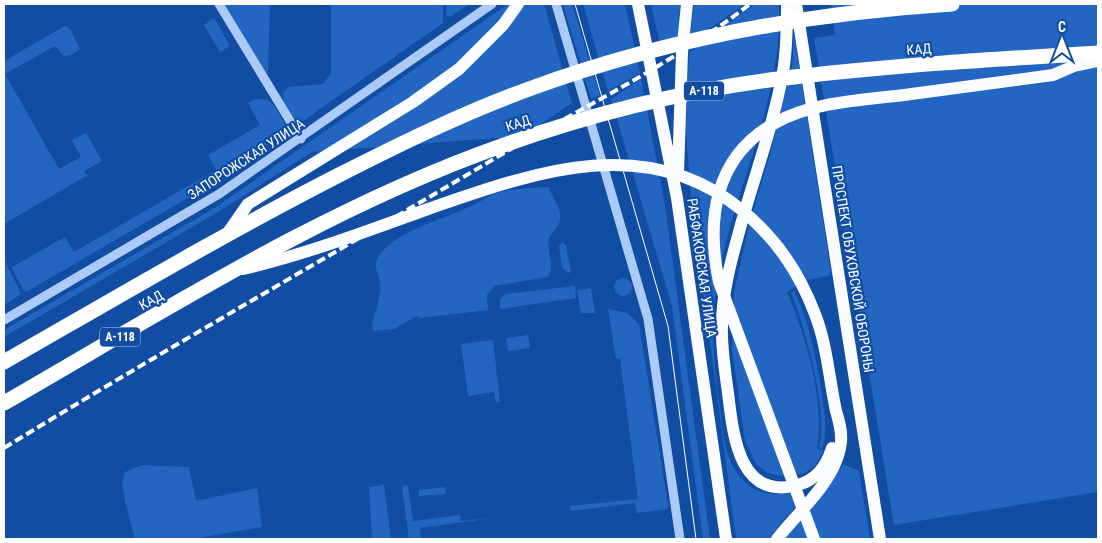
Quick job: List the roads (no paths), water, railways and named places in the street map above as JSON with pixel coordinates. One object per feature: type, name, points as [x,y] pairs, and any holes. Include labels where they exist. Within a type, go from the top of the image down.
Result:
[{"type":"highway","name":"КАД","points":[[4,362],[227,234],[397,146],[528,89],[600,64],[694,39],[773,24],[904,7],[952,4]]},
{"type":"highway","name":"КАД","points":[[4,403],[236,271],[330,220],[419,178],[502,146],[624,109],[704,91],[792,77],[923,64],[1098,53]]},
{"type":"main road","points":[[227,234],[248,204],[412,102],[459,69],[503,25],[518,4]]},
{"type":"main road","name":"РАБФАКОВСКАЯ УЛИЦА","points":[[638,4],[677,198],[726,539]]},
{"type":"main road","points":[[677,198],[682,53],[687,4]]},
{"type":"main road","points":[[787,4],[783,71],[728,278],[722,324],[732,429],[742,462],[754,477],[770,485],[797,485],[811,479],[829,459],[836,410]]},
{"type":"main road","name":"ПРОСПЕКТ ОБУХОВСКОЙ ОБОРОНЫ","points":[[796,4],[880,539]]},
{"type":"main road","points":[[814,539],[719,282],[714,256],[713,214],[722,184],[732,164],[761,132],[776,122],[809,111],[850,102],[1054,75],[1074,66],[1098,61]]},
{"type":"main road","points":[[236,271],[297,256],[533,174],[586,166],[627,165],[689,179],[730,201],[772,239],[797,273],[807,292],[825,347],[840,426],[841,441],[829,476],[777,539]]},
{"type":"street","points":[[220,4],[301,139]]},
{"type":"street","name":"ЗАПОРОЖСКАЯ УЛИЦА","points":[[4,320],[220,194],[492,4]]},
{"type":"street","points":[[556,4],[648,319],[680,539]]},
{"type":"tram line","points":[[575,4],[668,326],[696,539]]},
{"type":"railway","points":[[4,448],[504,153],[630,83],[691,45],[750,4]]}]
